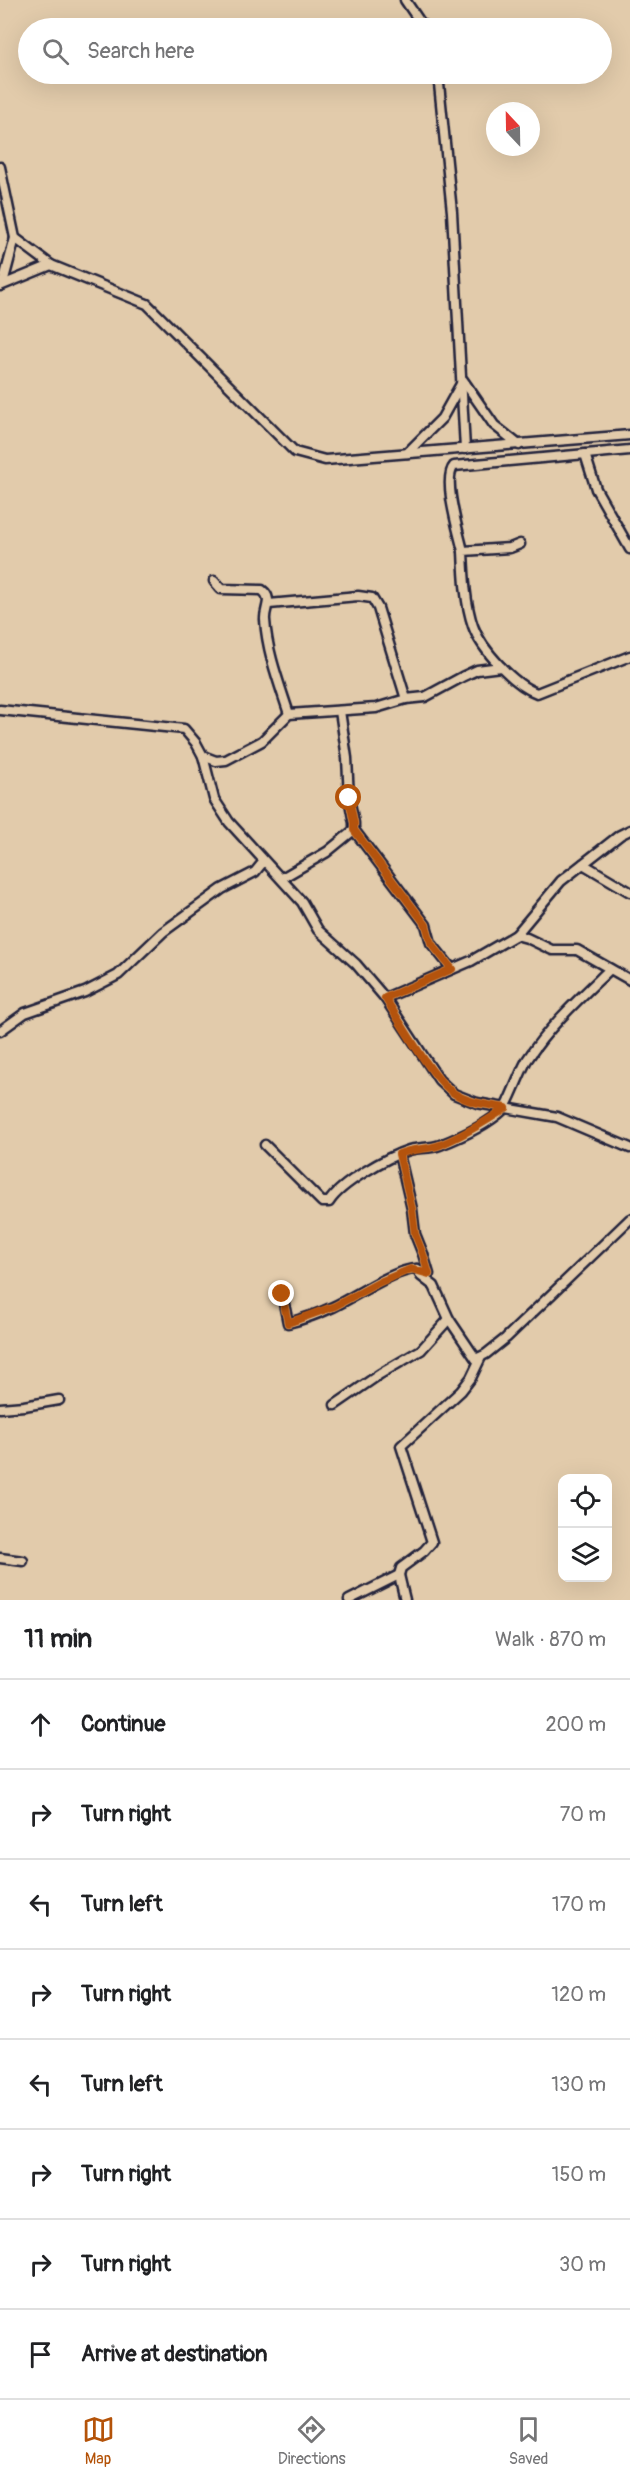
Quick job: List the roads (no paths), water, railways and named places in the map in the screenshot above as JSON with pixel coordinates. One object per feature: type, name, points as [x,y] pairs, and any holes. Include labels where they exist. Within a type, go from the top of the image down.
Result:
[{"type":"street","points":[[405,0],[417,18]]},
{"type":"street","points":[[439,84],[452,212],[465,449]]},
{"type":"street","points":[[0,167],[15,237],[2,285]]},
{"type":"street","points":[[15,237],[51,265],[147,304],[296,452],[325,460],[630,435]]},
{"type":"street","points":[[2,285],[51,265]]},
{"type":"street","points":[[461,381],[486,417],[519,445]]},
{"type":"street","points":[[407,454],[442,418],[461,381]]},
{"type":"street","points":[[630,450],[454,466],[449,477],[474,627],[501,667],[537,693],[630,656]]},
{"type":"street","points":[[585,454],[596,489],[630,549]]},
{"type":"street","points":[[463,551],[510,548],[520,544]]},
{"type":"street","points":[[214,581],[220,590],[262,590],[266,593],[269,604],[265,616],[266,634],[288,714]]},
{"type":"street","points":[[269,604],[358,596],[372,598],[378,608],[406,699]]},
{"type":"street","points":[[203,756],[216,761],[226,760],[262,741],[288,714],[376,708],[406,699],[425,697],[462,676],[487,668],[501,667]]},
{"type":"street","points":[[0,711],[183,729],[196,743],[203,756],[214,799],[229,822],[282,878],[302,903],[318,930],[356,964],[385,998],[439,1080],[454,1094],[477,1103],[557,1117],[630,1148]]},
{"type":"street","points":[[340,711],[354,830],[426,925],[431,943],[452,969]]},
{"type":"street","points":[[282,878],[327,852],[354,830]]},
{"type":"street","points":[[385,998],[452,969],[516,935],[561,881],[620,835],[630,830]]},
{"type":"street","points":[[0,1031],[25,1013],[85,992],[118,975],[172,926],[222,889],[255,872],[264,861]]},
{"type":"street","points":[[583,864],[630,892]]},
{"type":"street","points":[[516,935],[552,950],[577,950],[630,980]]},
{"type":"street","points":[[265,1145],[322,1202],[329,1202],[351,1182],[399,1154],[440,1145],[478,1127],[506,1108],[515,1081],[542,1039],[557,1020],[610,969]]},
{"type":"street","points":[[282,1294],[288,1323],[335,1306],[380,1282],[411,1269],[429,1274],[415,1234],[412,1209],[399,1154]]},
{"type":"street","points":[[417,1269],[421,1276],[434,1286],[449,1318],[476,1359],[506,1338],[630,1219]]},
{"type":"street","points":[[335,1405],[380,1374],[421,1350],[449,1318]]},
{"type":"street","points":[[405,1600],[399,1575],[401,1568],[432,1542],[401,1446],[461,1391],[471,1378],[482,1355]]},
{"type":"street","points":[[0,1407],[24,1406],[59,1400]]},
{"type":"street","points":[[0,1558],[23,1561]]},
{"type":"street","points":[[349,1600],[399,1575]]}]
